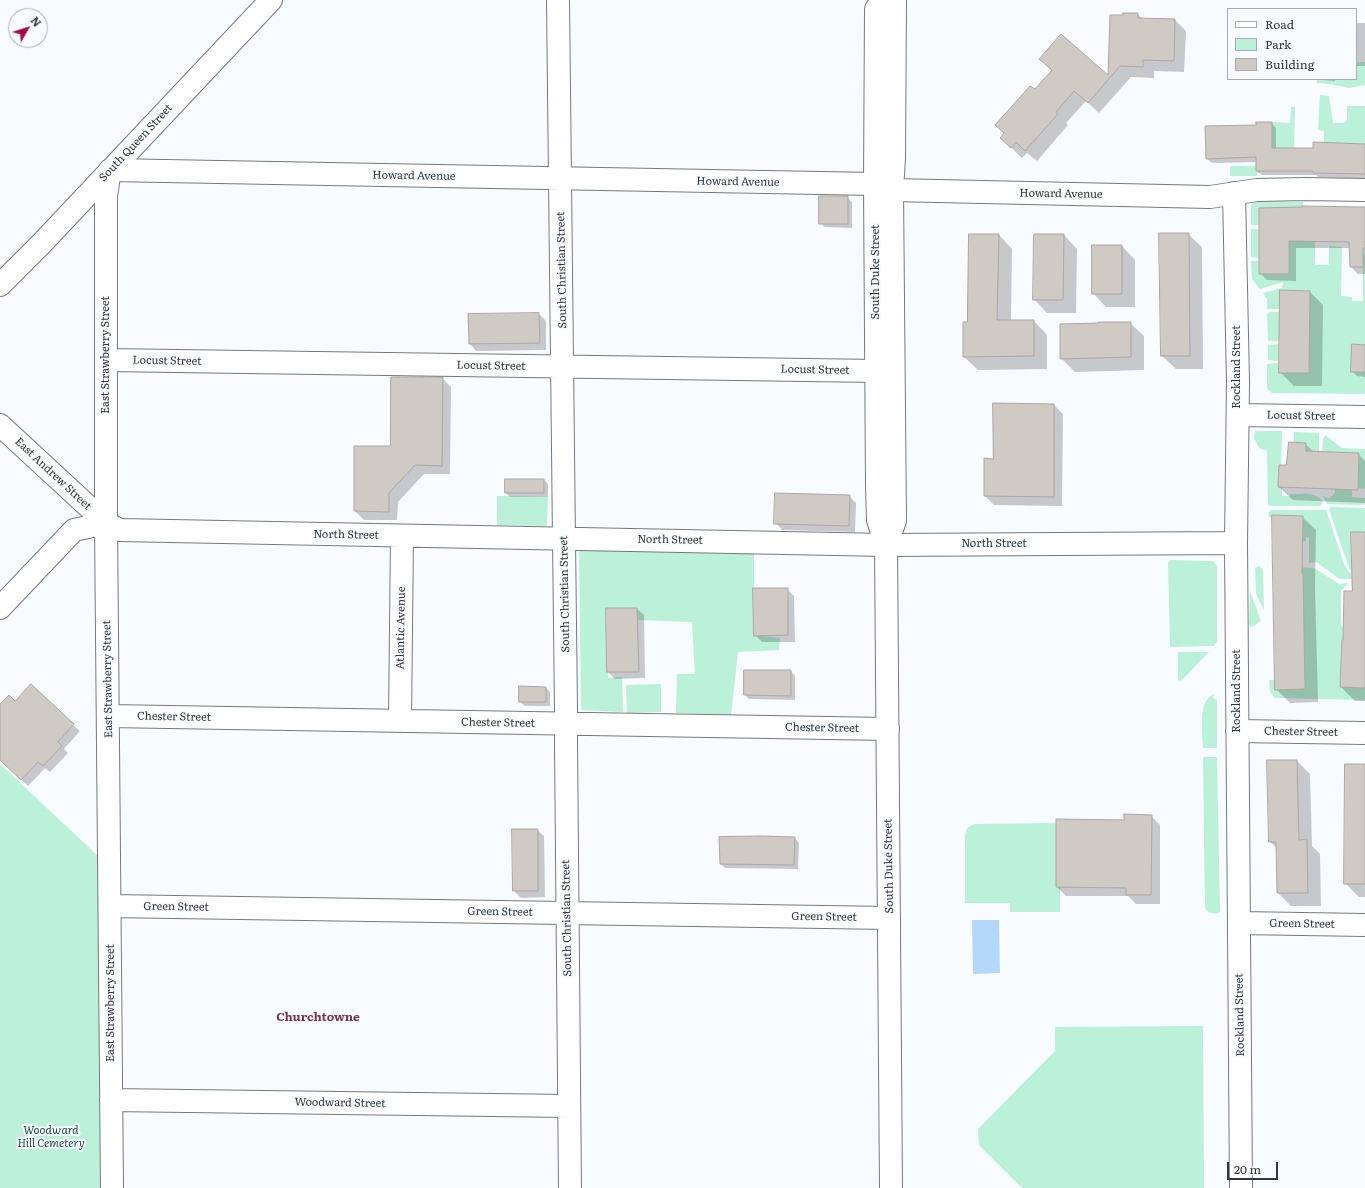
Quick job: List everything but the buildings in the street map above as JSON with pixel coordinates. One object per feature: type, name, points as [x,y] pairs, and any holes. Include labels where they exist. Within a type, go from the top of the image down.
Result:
[{"type":"main road","name":"South Christian Street","points":[[558,0],[563,367],[570,1188]]},
{"type":"main road","name":"South Duke Street","points":[[882,0],[876,9],[884,187],[895,521],[886,545]]},
{"type":"main road","name":"South Duke Street","points":[[891,1188],[886,545],[878,520],[877,371],[884,187],[894,158],[895,0]]},
{"type":"main road","name":"South Queen Street","points":[[0,285],[110,170],[267,1]]},
{"type":"main road","name":"Howard Avenue","points":[[110,170],[560,179],[1210,197],[1257,190],[1365,190]]},
{"type":"main road","name":"East Strawberry Street","points":[[110,170],[106,196],[106,523],[109,716],[112,1188]]},
{"type":"main road","name":"Rockland Street","points":[[1234,193],[1238,375],[1236,543],[1241,1188]]},
{"type":"main road","name":"Locust Street","points":[[106,360],[877,371]]},
{"type":"main road","name":"Locust Street","points":[[1238,415],[1365,417]]},
{"type":"main road","name":"East Andrew Street","points":[[0,425],[106,523]]},
{"type":"main road","name":"North Street","points":[[106,523],[120,530],[886,545],[1236,543]]},
{"type":"main road","points":[[0,608],[74,530],[106,523]]},
{"type":"main road","name":"Atlantic Avenue","points":[[400,721],[402,536]]},
{"type":"main road","name":"Chester Street","points":[[109,716],[888,729]]},
{"type":"main road","name":"Chester Street","points":[[1237,731],[1365,733]]},
{"type":"main road","name":"Green Street","points":[[110,906],[889,918]]},
{"type":"main road","name":"Green Street","points":[[1239,923],[1365,925]]},
{"type":"main road","name":"Woodward Street","points":[[111,1100],[569,1106]]},
{"type":"green space","points":[[1357,62],[1365,62],[1365,85],[1349,88],[1317,83],[1317,80],[1357,80]]},
{"type":"green space","points":[[1320,95],[1329,96],[1333,123],[1344,123],[1347,120],[1347,106],[1365,106],[1365,144],[1360,144],[1360,154],[1345,143],[1324,145],[1324,131],[1318,130]]},
{"type":"green space","points":[[1291,107],[1295,107],[1294,148],[1272,148],[1272,122],[1290,123]]},
{"type":"green space","points":[[1230,166],[1256,166],[1256,171],[1259,171],[1259,173],[1257,173],[1257,176],[1230,176]]},
{"type":"green space","points":[[1254,201],[1303,202],[1302,241],[1315,241],[1315,265],[1329,265],[1329,246],[1342,247],[1341,296],[1352,297],[1352,301],[1363,301],[1363,254],[1365,254],[1365,394],[1272,393],[1267,388],[1267,364],[1279,363],[1279,373],[1309,373],[1310,291],[1280,290],[1280,309],[1267,309],[1267,299],[1263,293],[1282,288],[1283,282],[1260,289],[1252,279],[1251,261],[1259,261],[1259,274],[1289,274],[1289,208],[1259,208],[1259,225],[1251,225],[1251,205]]},
{"type":"green space","points":[[1251,229],[1259,229],[1259,258],[1251,257]]},
{"type":"green space","points":[[1269,312],[1280,312],[1280,341],[1268,341],[1267,314]]},
{"type":"green space","points":[[1279,344],[1279,361],[1268,360],[1268,345]]},
{"type":"green space","points":[[1255,431],[1282,431],[1281,465],[1279,465],[1283,487],[1282,496],[1290,496],[1290,494],[1304,494],[1317,496],[1323,502],[1320,506],[1270,506],[1268,504],[1267,451],[1259,448],[1254,438]]},
{"type":"green space","points":[[1294,432],[1319,433],[1319,452],[1305,451],[1306,443],[1294,442]]},
{"type":"green space","points":[[1325,435],[1342,448],[1365,449],[1365,489],[1358,488],[1359,453],[1326,452],[1322,456],[1323,439]]},
{"type":"green space","points":[[1335,489],[1352,490],[1352,497],[1365,498],[1365,503],[1363,505],[1327,504],[1323,495],[1326,498],[1330,498],[1335,493]]},
{"type":"green space","points":[[497,496],[548,497],[547,526],[497,525]]},
{"type":"green space","points":[[1330,507],[1365,508],[1365,532],[1351,532],[1351,567],[1360,579],[1349,568],[1329,509]]},
{"type":"green space","points":[[1271,510],[1326,510],[1344,564],[1356,579],[1340,579],[1316,562],[1309,563],[1309,538],[1306,537],[1306,541],[1303,542],[1303,516],[1273,515],[1272,518],[1269,517],[1268,513]]},
{"type":"green space","points":[[579,550],[754,553],[754,635],[780,638],[779,650],[738,652],[731,715],[676,713],[677,674],[695,674],[692,622],[638,620],[637,608],[606,609],[608,678],[622,677],[623,712],[581,710]]},
{"type":"green space","points":[[1171,560],[1213,561],[1217,566],[1217,642],[1214,646],[1170,647],[1168,563]]},
{"type":"green space","points":[[1259,566],[1263,569],[1264,610],[1256,594],[1255,568]]},
{"type":"green space","points":[[1297,567],[1314,568],[1339,584],[1348,583],[1341,591],[1341,625],[1346,634],[1365,641],[1342,640],[1340,687],[1365,688],[1365,700],[1275,698],[1270,692],[1269,680],[1275,680],[1275,690],[1305,689],[1303,574],[1297,573]]},
{"type":"green space","points":[[1250,591],[1261,621],[1252,627],[1249,625]]},
{"type":"green space","points":[[1178,652],[1209,652],[1180,681],[1178,680]]},
{"type":"green space","points":[[661,684],[661,712],[627,713],[626,685]]},
{"type":"green space","points":[[1214,694],[1213,698],[1217,700],[1217,748],[1203,748],[1203,710],[1205,703]]},
{"type":"green space","points":[[1203,757],[1217,757],[1220,912],[1216,914],[1208,912],[1205,908]]},
{"type":"green space","name":"Woodward Hill Cemetery","points":[[0,764],[98,856],[99,1034],[103,1188],[0,1188]]},
{"type":"green space","points":[[1056,823],[1056,887],[1060,887],[1060,912],[1010,912],[1010,903],[965,903],[965,835],[967,828],[974,824]]},
{"type":"green space","points":[[1203,1026],[1204,1188],[1022,1188],[979,1145],[978,1129],[1055,1051],[1055,1027]]},
{"type":"water","points":[[972,920],[999,920],[1000,973],[973,974]]},
{"type":"district","name":"Churchtowne","points":[[318,1017]]}]
